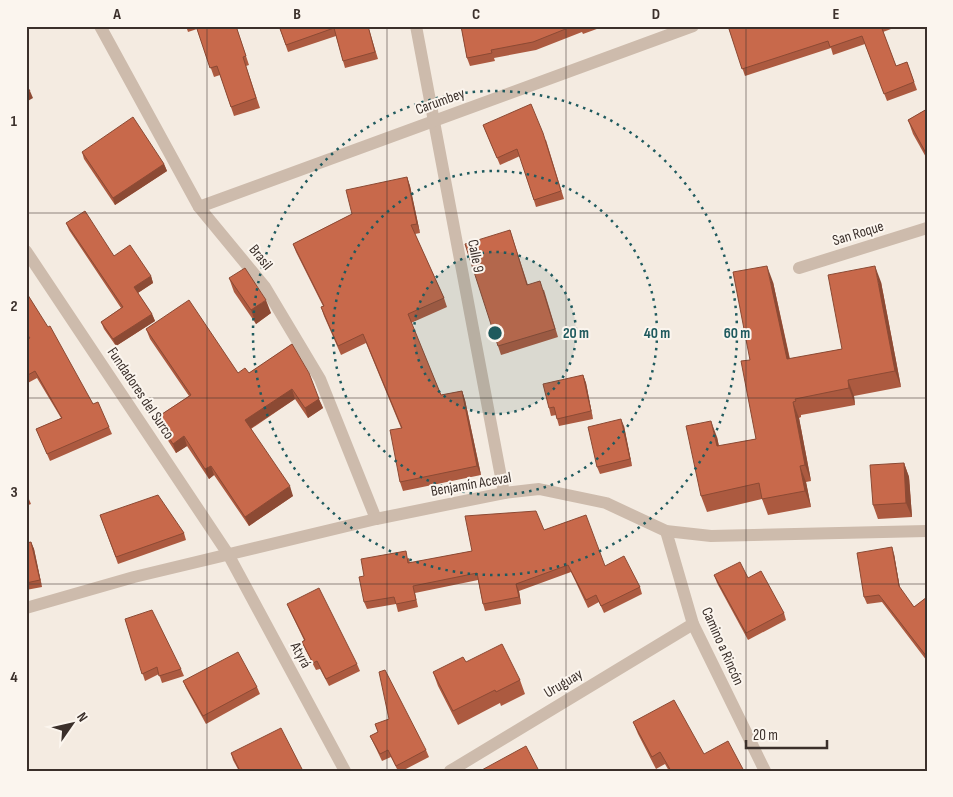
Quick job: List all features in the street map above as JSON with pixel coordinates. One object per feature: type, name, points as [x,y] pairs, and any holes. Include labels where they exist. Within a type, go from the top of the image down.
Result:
[{"type":"street","name":"Brasil","points":[[100,26],[199,207],[265,287],[320,379],[376,518]]},
{"type":"street","name":"Calle 9","points":[[416,26],[504,492]]},
{"type":"street","name":"Carumbey","points":[[199,207],[693,26]]},
{"type":"street","name":"San Roque","points":[[799,268],[927,228]]},
{"type":"street","name":"Fundadores del Surco","points":[[26,251],[228,554]]},
{"type":"street","name":"Benjamín Aceval","points":[[26,608],[134,577],[376,518],[504,492],[539,489],[606,503],[666,531],[711,536],[927,531]]},
{"type":"street","name":"Camino a Rincón","points":[[666,531],[693,624],[765,771]]},
{"type":"street","name":"Atyrá","points":[[228,554],[345,771]]},
{"type":"street","name":"Uruguay","points":[[450,771],[693,624]]},
{"type":"building","points":[[196,26],[236,26],[246,56],[243,57],[256,98],[231,107],[217,66],[210,68]]},
{"type":"building","points":[[279,26],[368,26],[375,52],[343,61],[334,28],[286,45]]},
{"type":"building","points":[[461,26],[573,26],[533,42],[491,50],[492,53],[467,58]]},
{"type":"building","points":[[728,26],[881,26],[896,66],[907,62],[914,82],[884,94],[862,36],[830,47],[828,41],[742,69]]},
{"type":"building","points":[[26,85],[30,91],[26,93]]},
{"type":"building","points":[[531,104],[543,133],[561,191],[534,200],[517,149],[497,158],[483,125]]},
{"type":"building","points":[[927,109],[927,155],[908,120]]},
{"type":"building","points":[[133,117],[164,164],[113,198],[82,152]]},
{"type":"building","points":[[407,177],[417,224],[411,225],[444,298],[408,314],[441,395],[462,391],[477,466],[400,482],[390,430],[402,428],[363,334],[338,346],[321,307],[324,306],[293,244],[352,214],[346,190]]},
{"type":"building","points":[[85,211],[114,256],[130,245],[151,276],[134,287],[152,314],[113,339],[101,322],[123,307],[66,223]]},
{"type":"building","points":[[510,230],[527,285],[540,281],[555,329],[498,346],[465,244]]},
{"type":"building","points":[[767,266],[787,359],[842,349],[828,275],[875,266],[895,371],[848,380],[849,388],[795,399],[796,401],[793,402],[805,465],[800,466],[805,491],[762,499],[759,483],[701,496],[686,426],[711,421],[717,446],[756,439],[741,361],[750,360],[733,272]]},
{"type":"building","points":[[245,268],[266,300],[251,310],[229,278]]},
{"type":"building","points":[[26,292],[48,327],[50,326],[93,404],[98,402],[109,427],[47,454],[36,429],[62,418],[35,371],[26,376],[26,340],[30,338],[26,333]]},
{"type":"building","points":[[189,300],[238,373],[245,368],[249,373],[292,344],[309,373],[319,399],[305,408],[292,389],[245,420],[290,486],[245,517],[211,466],[205,469],[184,436],[173,444],[156,418],[191,395],[146,329]]},
{"type":"building","points":[[583,375],[591,411],[557,419],[554,407],[549,408],[543,384]]},
{"type":"building","points":[[621,419],[630,459],[597,467],[588,427]]},
{"type":"building","points":[[904,463],[906,503],[873,505],[870,465]]},
{"type":"building","points":[[158,495],[184,533],[116,557],[100,515]]},
{"type":"building","points":[[536,511],[544,530],[586,515],[605,566],[624,556],[640,587],[601,606],[596,595],[586,600],[568,565],[516,584],[519,597],[483,604],[477,573],[413,586],[416,600],[396,604],[394,597],[364,602],[359,577],[364,576],[361,559],[406,551],[408,563],[472,551],[465,516]]},
{"type":"building","points":[[31,542],[40,580],[26,583],[26,543]]},
{"type":"building","points":[[892,547],[899,586],[914,607],[927,597],[927,657],[879,595],[864,597],[857,553]]},
{"type":"building","points":[[740,562],[748,578],[761,571],[784,613],[746,633],[714,575]]},
{"type":"building","points":[[319,588],[357,664],[326,679],[317,661],[313,663],[302,642],[305,640],[287,604]]},
{"type":"building","points":[[152,610],[181,669],[159,676],[157,667],[142,674],[125,619]]},
{"type":"building","points":[[502,644],[520,680],[453,711],[433,672],[463,657],[466,662]]},
{"type":"building","points":[[238,652],[257,687],[203,716],[183,681]]},
{"type":"building","points":[[385,670],[426,750],[396,766],[388,750],[380,754],[370,736],[378,732],[375,724],[389,719],[379,672]]},
{"type":"building","points":[[674,700],[704,754],[728,741],[744,771],[671,771],[660,752],[652,757],[633,722]]},
{"type":"building","points":[[281,728],[303,771],[240,771],[231,753]]},
{"type":"building","points":[[526,746],[539,771],[480,771]]}]
